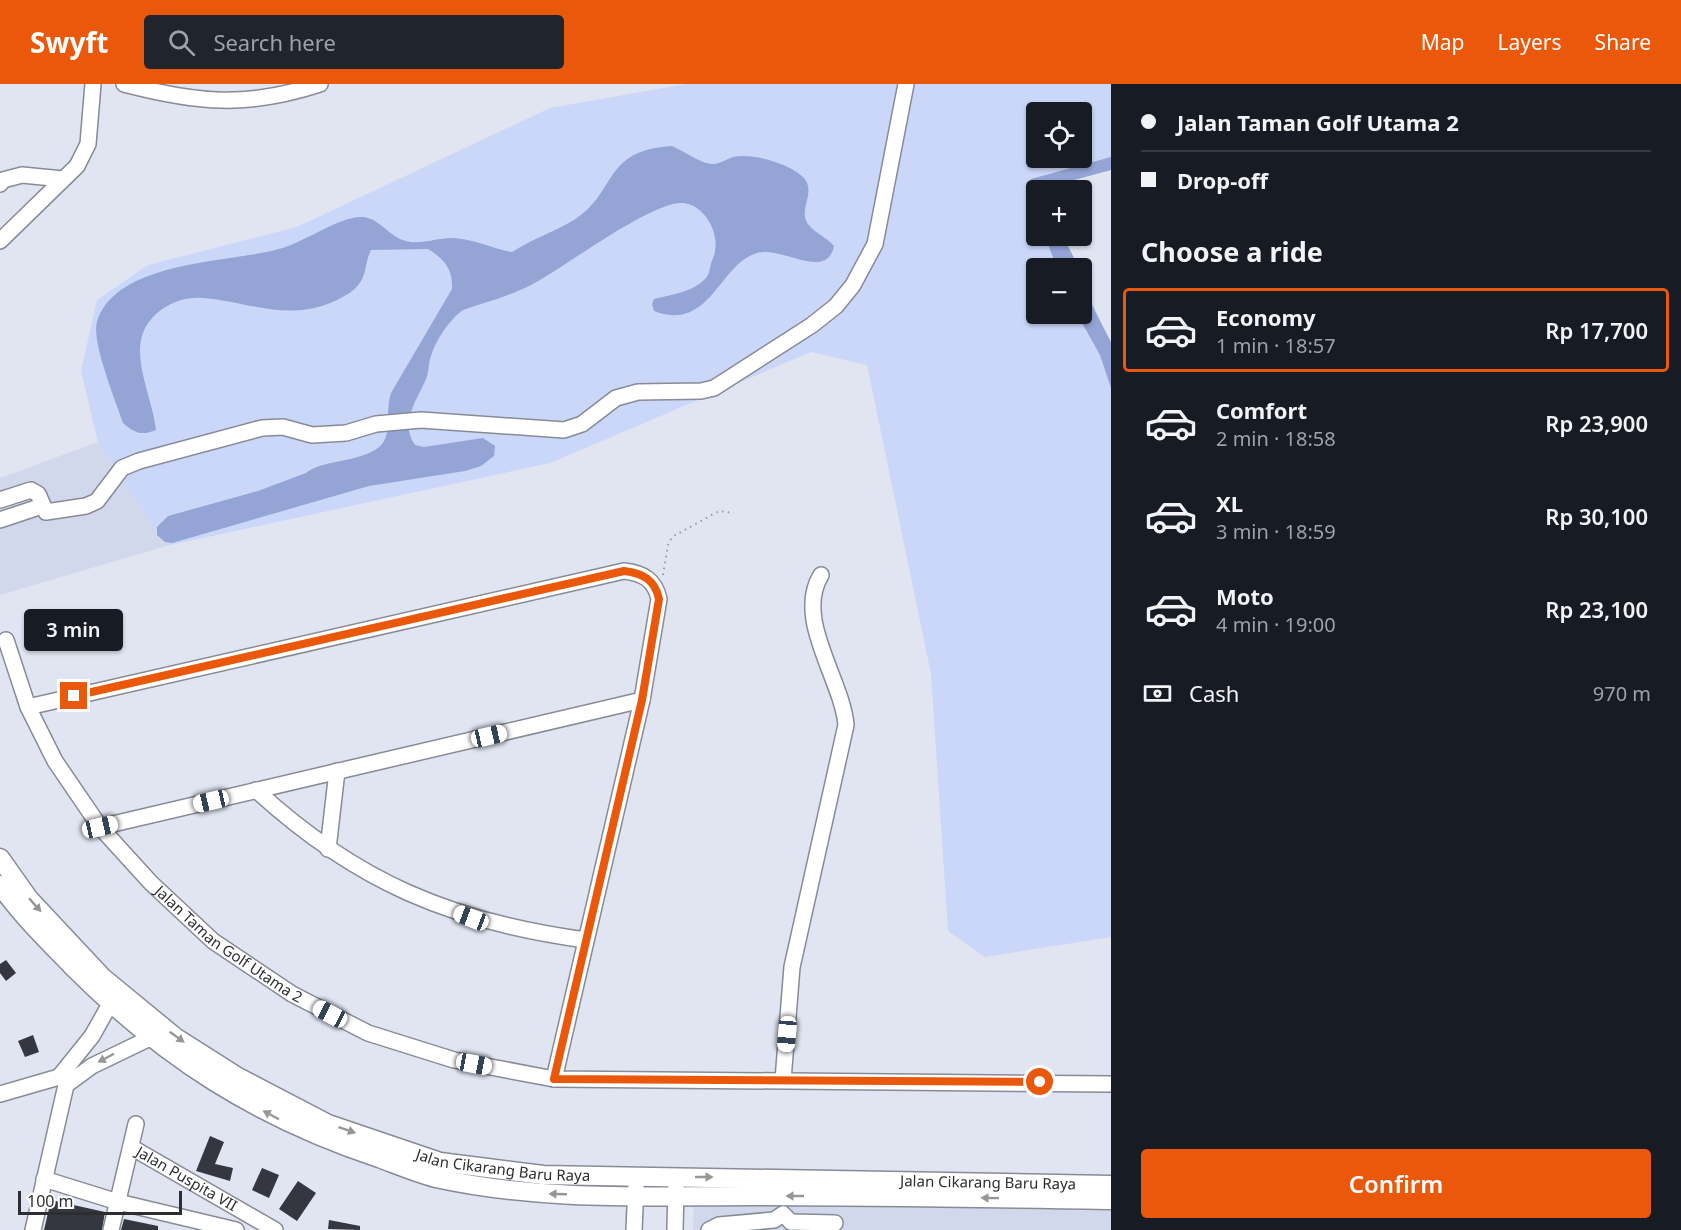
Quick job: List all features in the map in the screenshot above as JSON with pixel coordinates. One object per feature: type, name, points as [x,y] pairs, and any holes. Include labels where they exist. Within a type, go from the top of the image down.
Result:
[{"type":"main road","name":"Jalan Cikarang Baru Raya","points":[[0,858],[29,899],[102,977],[175,1037],[238,1077],[327,1124],[440,1162],[543,1175],[1111,1185]]},
{"type":"main road","name":"Jalan Cikarang Baru Raya","points":[[0,885],[20,914],[110,1004],[150,1038],[220,1087],[322,1139],[435,1177],[538,1194],[1111,1200]]},
{"type":"main road","points":[[602,1196],[608,1187],[607,1177]]},
{"type":"street","points":[[0,241],[77,166],[88,144],[93,84]]},
{"type":"street","points":[[124,84],[206,102],[247,101],[291,93],[320,84]]},
{"type":"street","points":[[0,500],[31,490],[38,494],[46,512],[86,506],[97,501],[122,468],[172,450],[188,450],[262,428],[283,427],[312,435],[346,434],[376,424],[421,420],[564,430],[582,424],[616,398],[638,392],[701,392],[714,388],[812,325],[836,306],[853,285],[875,244],[906,84]]},
{"type":"street","points":[[0,184],[3,180],[22,175],[63,179]]},
{"type":"street","points":[[0,520],[42,506]]},
{"type":"street","points":[[28,707],[624,571],[636,572],[650,579],[657,588],[659,599],[642,700],[554,1079]]},
{"type":"street","points":[[783,1080],[792,967],[846,725],[845,713],[815,622],[813,592],[821,575]]},
{"type":"street","name":"Jalan Taman Golf Utama 2","points":[[6,640],[28,707],[55,761],[100,827],[151,883],[213,941],[292,994],[368,1033],[454,1060],[554,1079],[1111,1084]]},
{"type":"street","points":[[100,827],[642,700]]},
{"type":"street","points":[[328,849],[337,771]]},
{"type":"street","points":[[256,790],[293,824],[328,849],[410,894],[471,918],[533,933],[586,940]]},
{"type":"street","points":[[33,1230],[62,1081],[110,1004]]},
{"type":"street","points":[[0,1094],[62,1081],[150,1038]]},
{"type":"street","name":"Jalan Taman Golf Utama 2","points":[[1086,1082],[1111,1072]]},
{"type":"street","name":"Jalan Puspita VII","points":[[118,1202],[136,1124]]},
{"type":"street","name":"Jalan Puspita VII","points":[[131,1147],[275,1230]]},
{"type":"street","points":[[634,1230],[636,1177]]},
{"type":"street","points":[[675,1230],[677,1177]]},
{"type":"street","name":"Jalan Puspita VII","points":[[44,1179],[190,1224],[237,1230]]},
{"type":"street","points":[[709,1230],[719,1225],[835,1226],[836,1196]]},
{"type":"street","points":[[111,1230],[118,1202]]},
{"type":"path","points":[[663,577],[668,545],[672,537],[718,512],[734,513]]},
{"type":"shaded area","points":[[686,84],[1111,84],[1111,170],[1068,180],[1026,180],[1026,246],[1067,246],[1073,258],[1026,258],[1026,324],[1092,324],[1092,301],[1111,346],[1111,937],[985,957],[948,931],[931,674],[867,365],[811,352],[550,463],[166,546],[98,442],[81,371],[97,300],[148,265],[297,227],[550,108]]},
{"type":"shaded area","points":[[672,146],[710,164],[733,157],[750,156],[780,163],[797,172],[808,186],[806,222],[834,246],[829,257],[822,261],[812,262],[776,253],[754,254],[742,261],[700,306],[688,313],[673,315],[654,311],[652,304],[654,299],[687,290],[706,278],[715,254],[715,235],[703,214],[691,205],[683,203],[669,205],[607,237],[531,285],[463,310],[444,331],[433,350],[428,374],[411,412],[409,428],[411,437],[415,445],[424,447],[483,438],[495,446],[494,456],[481,466],[465,471],[369,486],[172,543],[165,542],[157,535],[157,527],[168,516],[258,491],[314,468],[360,456],[379,447],[386,435],[391,393],[452,289],[452,282],[447,266],[428,249],[371,250],[362,280],[357,287],[340,298],[319,307],[286,311],[203,298],[184,299],[166,306],[151,319],[142,336],[140,347],[142,370],[156,430],[146,433],[135,431],[123,423],[101,357],[96,331],[97,322],[108,302],[127,286],[150,275],[177,268],[279,249],[344,220],[363,217],[375,221],[406,241],[459,238],[512,252],[574,220],[588,209],[613,174],[633,155],[649,149]]},
{"type":"shaded area","points":[[1111,157],[1111,170],[1074,180],[1031,180],[1071,168],[1092,168],[1092,162]]},
{"type":"shaded area","points":[[1049,246],[1068,246],[1074,258],[1053,258]]},
{"type":"shaded area","points":[[1092,305],[1111,342],[1111,388],[1100,355],[1083,324],[1092,324]]},
{"type":"shaded area","points":[[98,442],[166,546],[0,595],[0,478]]},
{"type":"shaded area","points":[[694,1202],[1111,1211],[1111,1230],[693,1230]]},
{"type":"building","points":[[6,960],[16,973],[6,981],[0,973],[0,964]]},
{"type":"building","points":[[33,1035],[39,1052],[25,1057],[18,1041]]},
{"type":"building","points":[[210,1136],[224,1142],[215,1164],[233,1168],[230,1181],[196,1171]]},
{"type":"building","points":[[262,1168],[279,1175],[269,1198],[252,1190]]},
{"type":"building","points":[[298,1181],[316,1193],[297,1221],[279,1209]]},
{"type":"building","points":[[51,1200],[105,1212],[102,1230],[44,1230]]},
{"type":"building","points":[[124,1219],[158,1226],[158,1230],[121,1230]]},
{"type":"building","points":[[329,1220],[360,1226],[360,1230],[328,1229]]},
{"type":"route","points":[[74,696],[624,571],[636,572],[650,579],[657,588],[659,599],[642,700],[554,1079],[1040,1082]]}]
